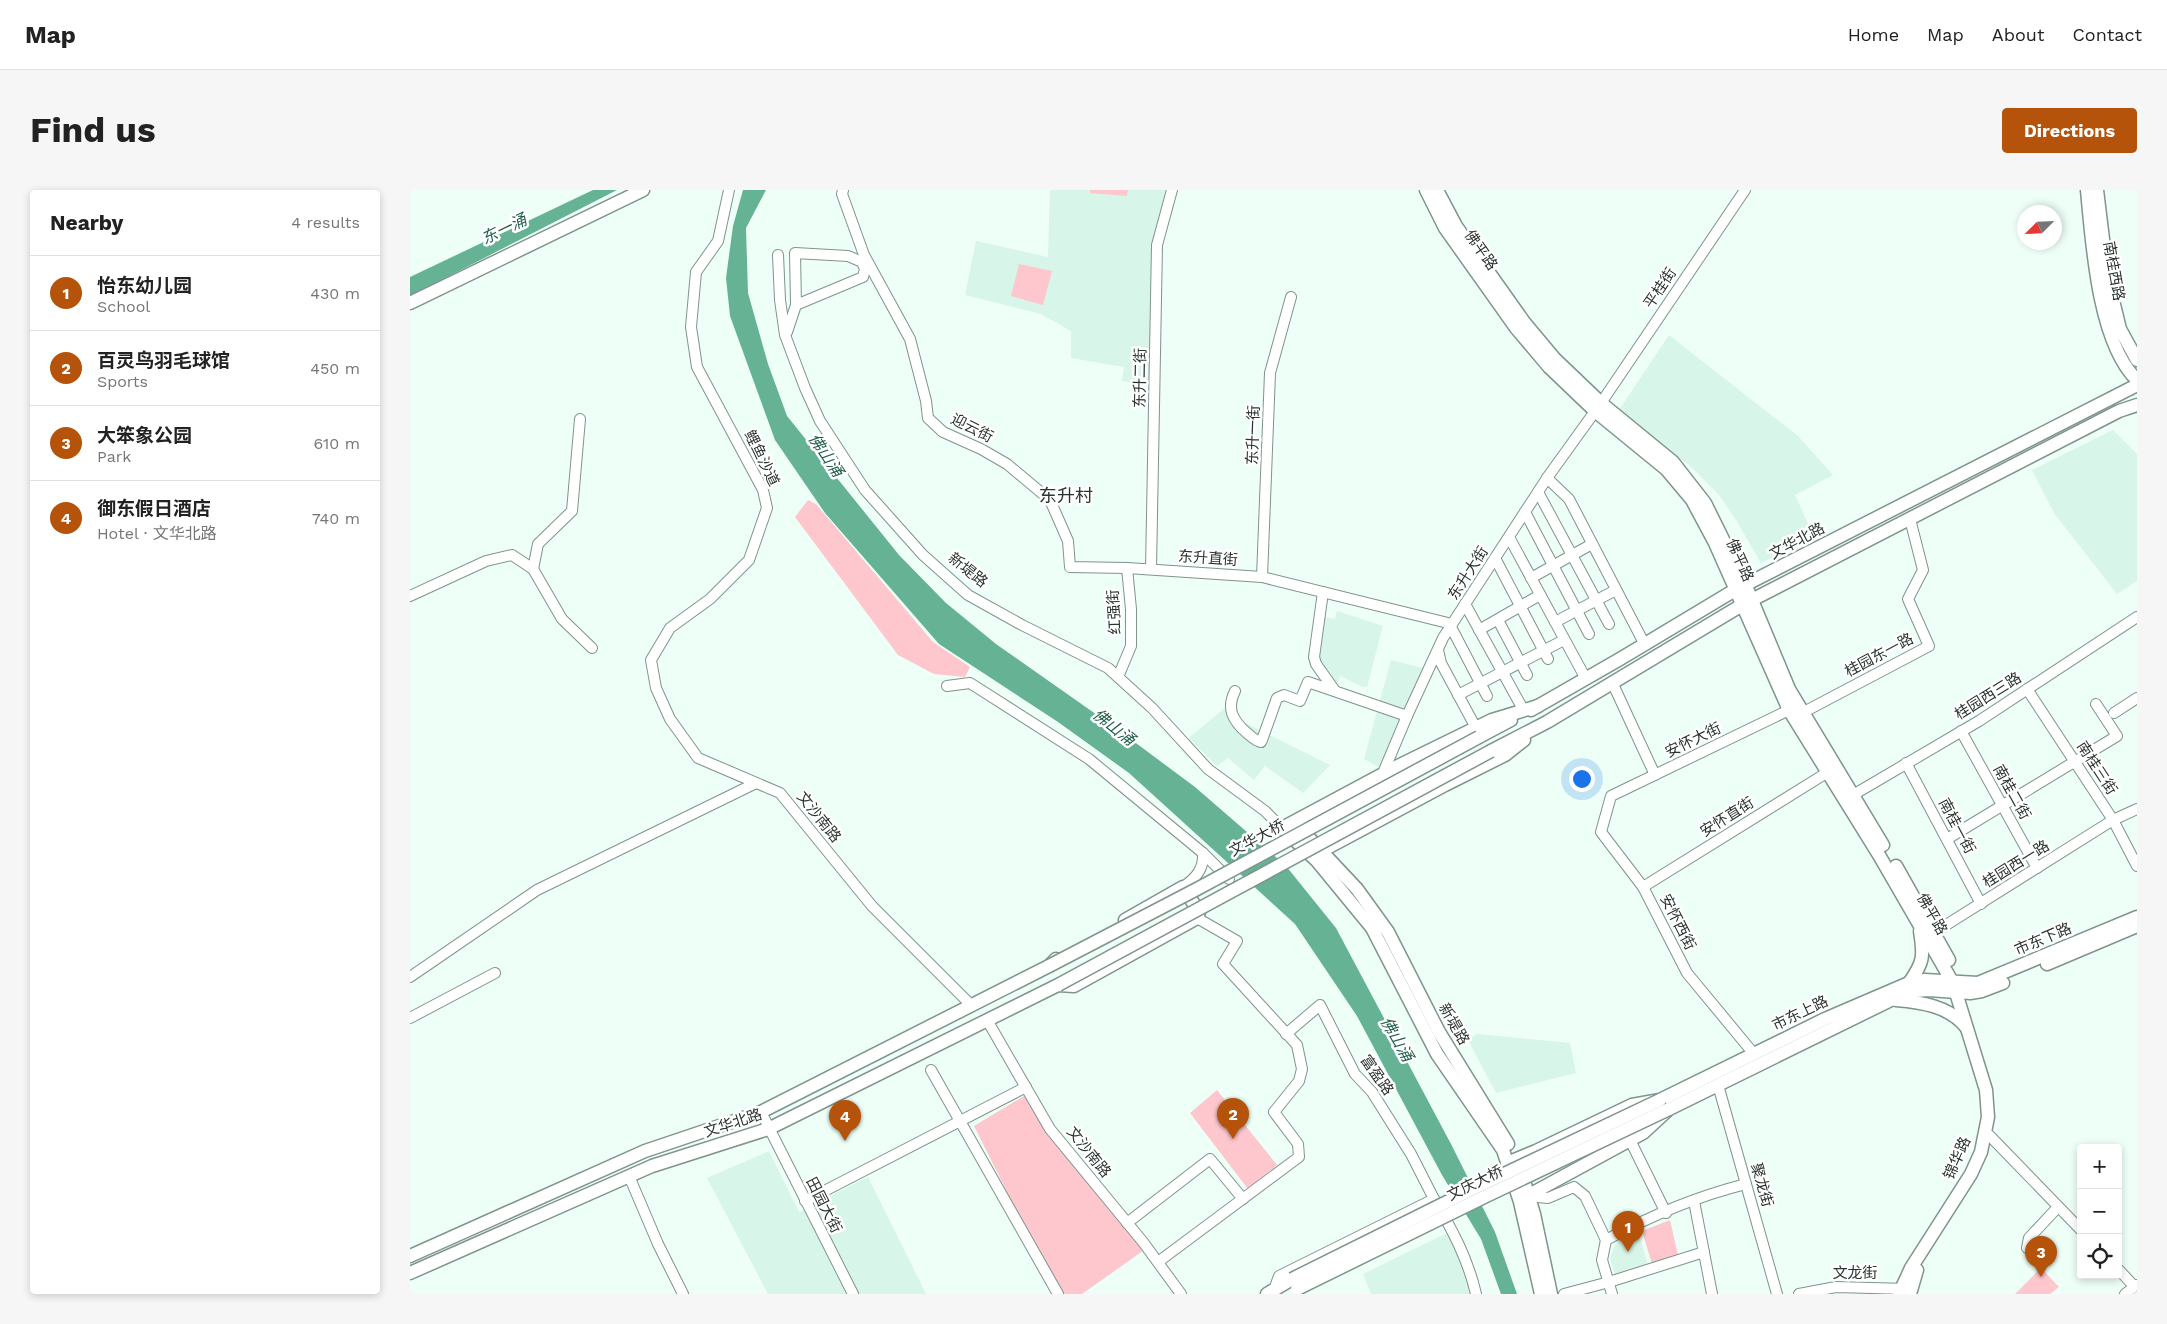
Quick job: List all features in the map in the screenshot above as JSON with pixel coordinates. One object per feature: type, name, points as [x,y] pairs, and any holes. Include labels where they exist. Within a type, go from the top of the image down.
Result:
[{"type":"main road","points":[[410,303],[643,190]]},
{"type":"main road","name":"佛平路","points":[[1426,190],[1445,228],[1516,328],[1549,368],[1673,462],[1705,503],[1740,588],[1789,689],[1935,932],[1959,988]]},
{"type":"main road","name":"佛平路","points":[[1437,190],[1456,226],[1524,322],[1598,407]]},
{"type":"main road","name":"南桂西路","points":[[2087,190],[2097,281],[2111,335],[2126,370],[2137,380]]},
{"type":"main road","name":"南桂西路","points":[[2097,190],[2108,280],[2120,329],[2137,360]]},
{"type":"main road","name":"文华北路","points":[[1478,733],[1538,706],[1740,588],[2137,385]]},
{"type":"main road","points":[[1316,854],[1505,755],[1547,722],[1747,603],[2119,411],[2137,405]]},
{"type":"main road","name":"佛平路","points":[[1747,603],[1789,710],[1959,988]]},
{"type":"main road","points":[[1288,825],[1383,774],[1478,733],[1492,720],[1538,706]]},
{"type":"main road","name":"文华北路","points":[[410,1273],[652,1166],[768,1129],[1058,985],[1547,722]]},
{"type":"main road","name":"文华大桥","points":[[1049,966],[1197,889],[1478,733]]},
{"type":"main road","name":"新堤路","points":[[1288,825],[1316,854],[1372,928],[1437,1054],[1512,1161],[1524,1198],[1541,1294]]},
{"type":"main road","points":[[1049,966],[1060,954],[1183,886],[1199,912],[1198,918],[1074,986],[1058,985]]},
{"type":"main road","name":"市东下路","points":[[1959,988],[1988,980],[2137,917]]},
{"type":"main road","points":[[1909,983],[1922,962],[1923,954],[1919,924]]},
{"type":"main road","name":"市东下路","points":[[1959,988],[1990,988],[2137,926]]},
{"type":"main road","name":"文华北路","points":[[410,1256],[645,1151],[761,1112],[1049,966]]},
{"type":"main road","name":"市东上路","points":[[1664,1105],[1754,1054],[1825,1018],[1909,983],[1925,980],[1959,988]]},
{"type":"main road","name":"市东上路","points":[[1664,1105],[1718,1085],[1829,1029],[1915,991],[1959,988]]},
{"type":"main road","name":"锦华路","points":[[1905,1291],[1911,1268],[1971,1174],[1982,1152],[1988,1117],[1986,1090],[1969,1032],[1959,988]]},
{"type":"main road","name":"锦华路","points":[[1905,1291],[1959,1207],[1983,1160],[1993,1113],[1991,1088],[1959,988]]},
{"type":"main road","points":[[1894,1000],[1929,1004],[1944,1010],[1958,1018],[1969,1032]]},
{"type":"main road","points":[[1512,1161],[1632,1105],[1664,1105]]},
{"type":"main road","points":[[1524,1198],[1643,1133],[1664,1105]]},
{"type":"main road","name":"文庆大桥","points":[[1271,1292],[1293,1287],[1486,1196],[1664,1105]]},
{"type":"main road","name":"新堤路","points":[[1524,1198],[1534,1214],[1551,1294]]},
{"type":"street","name":"鲤鱼沙道","points":[[651,660],[670,628],[710,599],[749,560],[767,508],[763,490],[697,367],[691,327],[696,272],[718,241],[729,190]]},
{"type":"street","name":"迎云街","points":[[843,190],[842,194],[864,254],[910,339],[926,401],[928,418],[943,432],[981,449],[1007,464],[1050,500],[1068,541],[1070,567],[1126,568]]},
{"type":"street","name":"东升二街","points":[[1151,569],[1157,245],[1172,190]]},
{"type":"street","name":"平桂街","points":[[1598,407],[1745,190]]},
{"type":"street","points":[[785,335],[796,305],[795,253],[848,256],[862,262],[865,269],[863,277],[796,305]]},
{"type":"street","name":"新堤路","points":[[778,255],[780,300],[785,335],[820,421],[865,490],[924,555],[968,595],[1022,625],[1108,668],[1152,708],[1208,769],[1265,811],[1288,825]]},
{"type":"street","name":"东升一街","points":[[1262,577],[1270,373],[1291,297]]},
{"type":"street","name":"东升大街","points":[[1383,774],[1407,716],[1451,626],[1547,478],[1598,407]]},
{"type":"street","points":[[533,569],[538,544],[572,511],[580,419]]},
{"type":"street","points":[[1547,478],[1569,499],[1645,645]]},
{"type":"street","points":[[1538,492],[1609,624]]},
{"type":"street","points":[[1525,512],[1588,634]]},
{"type":"street","name":"桂园东一路","points":[[1802,713],[1929,646],[1908,599],[1923,570],[1910,519]]},
{"type":"street","points":[[1509,537],[1586,679]]},
{"type":"street","points":[[1531,578],[1592,544]]},
{"type":"street","points":[[410,596],[486,561],[512,555],[533,569],[562,619],[592,648]]},
{"type":"street","points":[[1495,558],[1546,655]]},
{"type":"street","name":"红强街","points":[[1118,677],[1131,646],[1131,609],[1126,568],[1151,569]]},
{"type":"street","name":"东升直街","points":[[1151,569],[1262,577],[1451,626]]},
{"type":"street","points":[[1555,622],[1616,590]]},
{"type":"street","points":[[1322,592],[1314,656],[1316,664],[1335,691]]},
{"type":"street","points":[[1480,630],[1540,595]]},
{"type":"street","points":[[1465,604],[1524,710]]},
{"type":"street","name":"桂园西三路","points":[[1853,795],[1961,731],[2137,617]]},
{"type":"street","points":[[1498,620],[1527,675]]},
{"type":"street","points":[[1451,626],[1487,696]]},
{"type":"street","points":[[1458,696],[1521,663],[1546,655],[1564,640]]},
{"type":"street","points":[[1438,650],[1441,663],[1478,733]]},
{"type":"street","name":"文沙南路","points":[[651,660],[656,688],[670,719],[698,758],[780,793],[872,906],[971,1006]]},
{"type":"street","points":[[1235,691],[1230,707],[1236,723],[1256,741],[1261,742],[1280,695],[1300,701],[1308,682],[1407,716]]},
{"type":"street","points":[[1612,682],[1655,775]]},
{"type":"street","points":[[947,686],[970,683],[1089,759],[1203,853],[1230,879]]},
{"type":"street","name":"南桂三街","points":[[2027,689],[2113,820],[2137,866]]},
{"type":"street","points":[[2114,713],[2137,698]]},
{"type":"street","points":[[1947,839],[2117,736],[2096,704]]},
{"type":"street","name":"安怀大街","points":[[1611,796],[1789,710]]},
{"type":"street","name":"南桂二街","points":[[1961,731],[2037,868]]},
{"type":"street","name":"南桂一街","points":[[1906,762],[1980,904]]},
{"type":"street","name":"安怀直街","points":[[1643,887],[1828,772]]},
{"type":"street","points":[[410,977],[536,890],[756,783]]},
{"type":"street","name":"安怀西街","points":[[1611,796],[1600,832],[1643,887],[1687,974],[1754,1054]]},
{"type":"street","name":"桂园西一路","points":[[1935,932],[2113,820],[2137,810]]},
{"type":"street","points":[[1183,886],[1194,879],[1204,863],[1203,853]]},
{"type":"street","points":[[1158,1262],[1299,1157],[1298,1144],[1274,1112],[1299,1081],[1302,1069],[1296,1045],[1223,964],[1237,941],[1198,918]]},
{"type":"street","points":[[410,1018],[495,973]]},
{"type":"street","name":"富盈路","points":[[1286,1034],[1320,1005],[1355,1074],[1372,1092],[1392,1123],[1456,1235],[1476,1294]]},
{"type":"street","name":"文沙南路","points":[[987,1020],[1050,1129],[1158,1262],[1181,1294]]},
{"type":"street","points":[[930,1070],[1058,1294]]},
{"type":"street","name":"聚龙街","points":[[1718,1085],[1777,1294]]},
{"type":"street","points":[[805,1202],[1026,1087]]},
{"type":"street","name":"田园大街","points":[[761,1112],[853,1294]]},
{"type":"street","points":[[1989,1135],[2077,1226]]},
{"type":"street","points":[[1630,1140],[1666,1213]]},
{"type":"street","points":[[1127,1223],[1210,1158],[1243,1199]]},
{"type":"street","points":[[629,1176],[658,1244],[683,1294]]},
{"type":"street","points":[[1606,1240],[1713,1193],[1746,1184]]},
{"type":"street","points":[[1524,1198],[1548,1198],[1574,1187],[1585,1196],[1606,1240],[1602,1260],[1612,1294]]},
{"type":"street","points":[[1271,1292],[1279,1276],[1434,1199]]},
{"type":"street","points":[[1694,1201],[1712,1294]]},
{"type":"street","points":[[2027,1248],[2029,1238],[2058,1207]]},
{"type":"street","points":[[1564,1294],[1704,1252]]},
{"type":"street","points":[[2122,1273],[2136,1285],[2125,1294]]},
{"type":"street","name":"文龙街","points":[[1799,1294],[1836,1287],[1905,1291]]},
{"type":"shaded area","points":[[1050,190],[1172,190],[1157,245],[1154,386],[1122,381],[1124,367],[1071,358],[1071,331],[1041,314],[965,295],[976,241],[1048,257]]},
{"type":"shaded area","points":[[1090,190],[1128,190],[1127,196],[1090,193]]},
{"type":"shaded area","points":[[1019,264],[1052,271],[1043,305],[1011,296]]},
{"type":"shaded area","points":[[1669,335],[1798,436],[1833,475],[1795,495],[1814,537],[1761,563],[1719,495],[1690,466],[1619,410]]},
{"type":"shaded area","points":[[2113,430],[2137,454],[2137,581],[2117,594],[2054,513],[2032,470]]},
{"type":"shaded area","points":[[808,500],[816,504],[933,642],[970,667],[965,677],[934,674],[898,655],[795,517]]},
{"type":"shaded area","points":[[1337,611],[1383,626],[1367,687],[1363,687],[1340,676],[1336,688],[1318,663],[1324,617],[1335,619]]},
{"type":"shaded area","points":[[1391,660],[1423,668],[1380,768],[1364,759]]},
{"type":"shaded area","points":[[1226,707],[1241,721],[1330,765],[1303,793],[1265,766],[1254,780],[1228,758],[1217,766],[1189,738]]},
{"type":"shaded area","points":[[1477,1034],[1570,1043],[1576,1073],[1496,1093],[1468,1040]]},
{"type":"shaded area","points":[[1217,1090],[1277,1165],[1248,1189],[1190,1113]]},
{"type":"shaded area","points":[[1029,1093],[1050,1129],[1147,1248],[1082,1294],[1058,1294],[974,1126]]},
{"type":"shaded area","points":[[769,1151],[799,1212],[868,1177],[926,1294],[768,1294],[707,1178]]},
{"type":"shaded area","points":[[1670,1220],[1678,1255],[1652,1264],[1642,1231]]},
{"type":"shaded area","points":[[1453,1230],[1476,1294],[1371,1294],[1363,1274]]},
{"type":"shaded area","points":[[1639,1235],[1648,1265],[1615,1275],[1610,1258],[1615,1245],[1629,1236]]},
{"type":"shaded area","points":[[2041,1268],[2059,1287],[2050,1294],[2015,1294]]},
{"type":"water","points":[[593,190],[617,190],[410,296],[410,277]]},
{"type":"water","name":"佛山涌","points":[[743,190],[766,190],[746,228],[748,293],[768,364],[787,416],[899,555],[946,603],[996,644],[1117,729],[1195,787],[1286,866],[1336,928],[1451,1144],[1495,1232],[1517,1294],[1501,1294],[1481,1239],[1442,1175],[1357,1016],[1295,924],[1129,773],[1058,722],[939,644],[825,513],[775,440],[730,316],[726,278],[733,226]]},
{"type":"place","name":"百灵鸟羽毛球馆","points":[[1233,1139]]},
{"type":"place","name":"御东假日酒店","points":[[845,1141]]},
{"type":"place","name":"怡东幼儿园","points":[[1628,1252]]},
{"type":"place","name":"大笨象公园","points":[[2041,1277]]},
{"type":"district","name":"东升村","points":[[1066,495]]},
{"type":"water label","name":"东一涌","points":[[504,229]]}]
